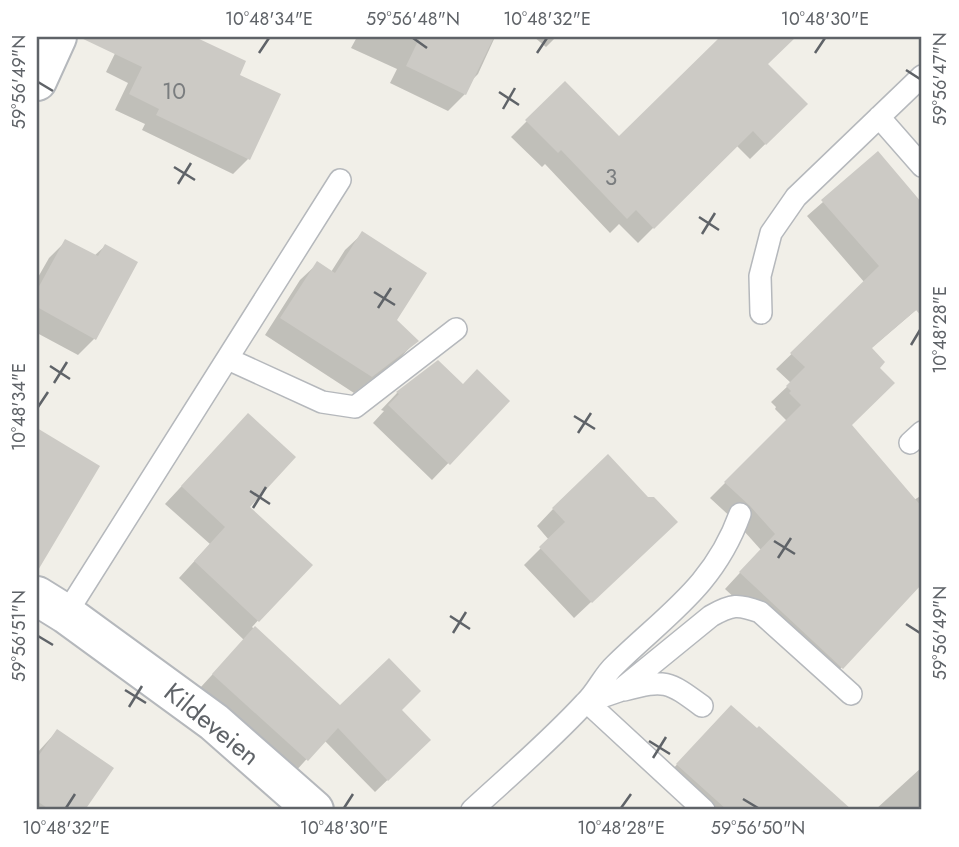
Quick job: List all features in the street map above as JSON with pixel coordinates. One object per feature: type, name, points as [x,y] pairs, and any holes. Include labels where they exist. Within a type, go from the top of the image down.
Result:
[{"type":"street","points":[[37,81],[57,37]]},
{"type":"street","name":"Kildeveien","points":[[51,605],[214,722],[314,810]]},
{"type":"lane","points":[[761,313],[760,276],[771,233],[796,197],[922,76]]},
{"type":"lane","points":[[878,117],[922,166]]},
{"type":"lane","points":[[51,605],[228,359],[340,180]]},
{"type":"lane","points":[[228,359],[322,402],[355,407],[456,329]]},
{"type":"lane","points":[[472,810],[587,702],[612,667],[700,584],[730,541],[740,514]]},
{"type":"lane","points":[[619,691],[711,616],[728,606],[744,606],[760,612],[851,694]]},
{"type":"lane","points":[[587,702],[654,682],[669,684],[702,706]]},
{"type":"lane","points":[[587,702],[704,810]]},
{"type":"building","points":[[79,37],[195,37],[246,61],[240,75],[281,94],[250,160],[156,115],[159,109],[129,94],[142,67]]},
{"type":"building","points":[[420,37],[494,37],[466,95],[406,66]]},
{"type":"building","points":[[720,37],[796,37],[768,64],[808,104],[766,145],[753,131],[654,229],[636,210],[627,219],[561,150],[558,153],[525,120],[565,81],[619,136]]},
{"type":"building","points":[[878,151],[922,203],[922,317],[916,310],[872,348],[885,362],[880,368],[895,383],[852,425],[922,507],[922,584],[843,669],[739,572],[775,534],[724,482],[801,405],[786,386],[805,367],[790,353],[879,266],[821,200]]},
{"type":"building","points":[[362,231],[427,273],[397,320],[419,341],[372,377],[280,318],[317,261],[335,273]]},
{"type":"building","points":[[65,239],[98,256],[105,244],[138,262],[96,340],[37,307],[37,290]]},
{"type":"building","points":[[438,360],[463,384],[477,369],[510,401],[450,465],[388,405],[399,394],[396,392]]},
{"type":"building","points":[[248,413],[296,457],[250,507],[313,565],[259,622],[194,561],[225,527],[181,486]]},
{"type":"building","points":[[37,428],[100,466],[37,572]]},
{"type":"building","points":[[608,454],[648,497],[654,497],[678,522],[592,603],[539,547],[565,522],[552,508]]},
{"type":"building","points":[[255,626],[340,705],[389,658],[421,691],[402,710],[431,740],[388,781],[338,728],[308,761],[212,674]]},
{"type":"building","points":[[731,705],[757,728],[759,726],[852,810],[727,810],[676,764]]},
{"type":"building","points":[[57,729],[114,768],[85,810],[50,810],[37,801],[37,758]]}]
